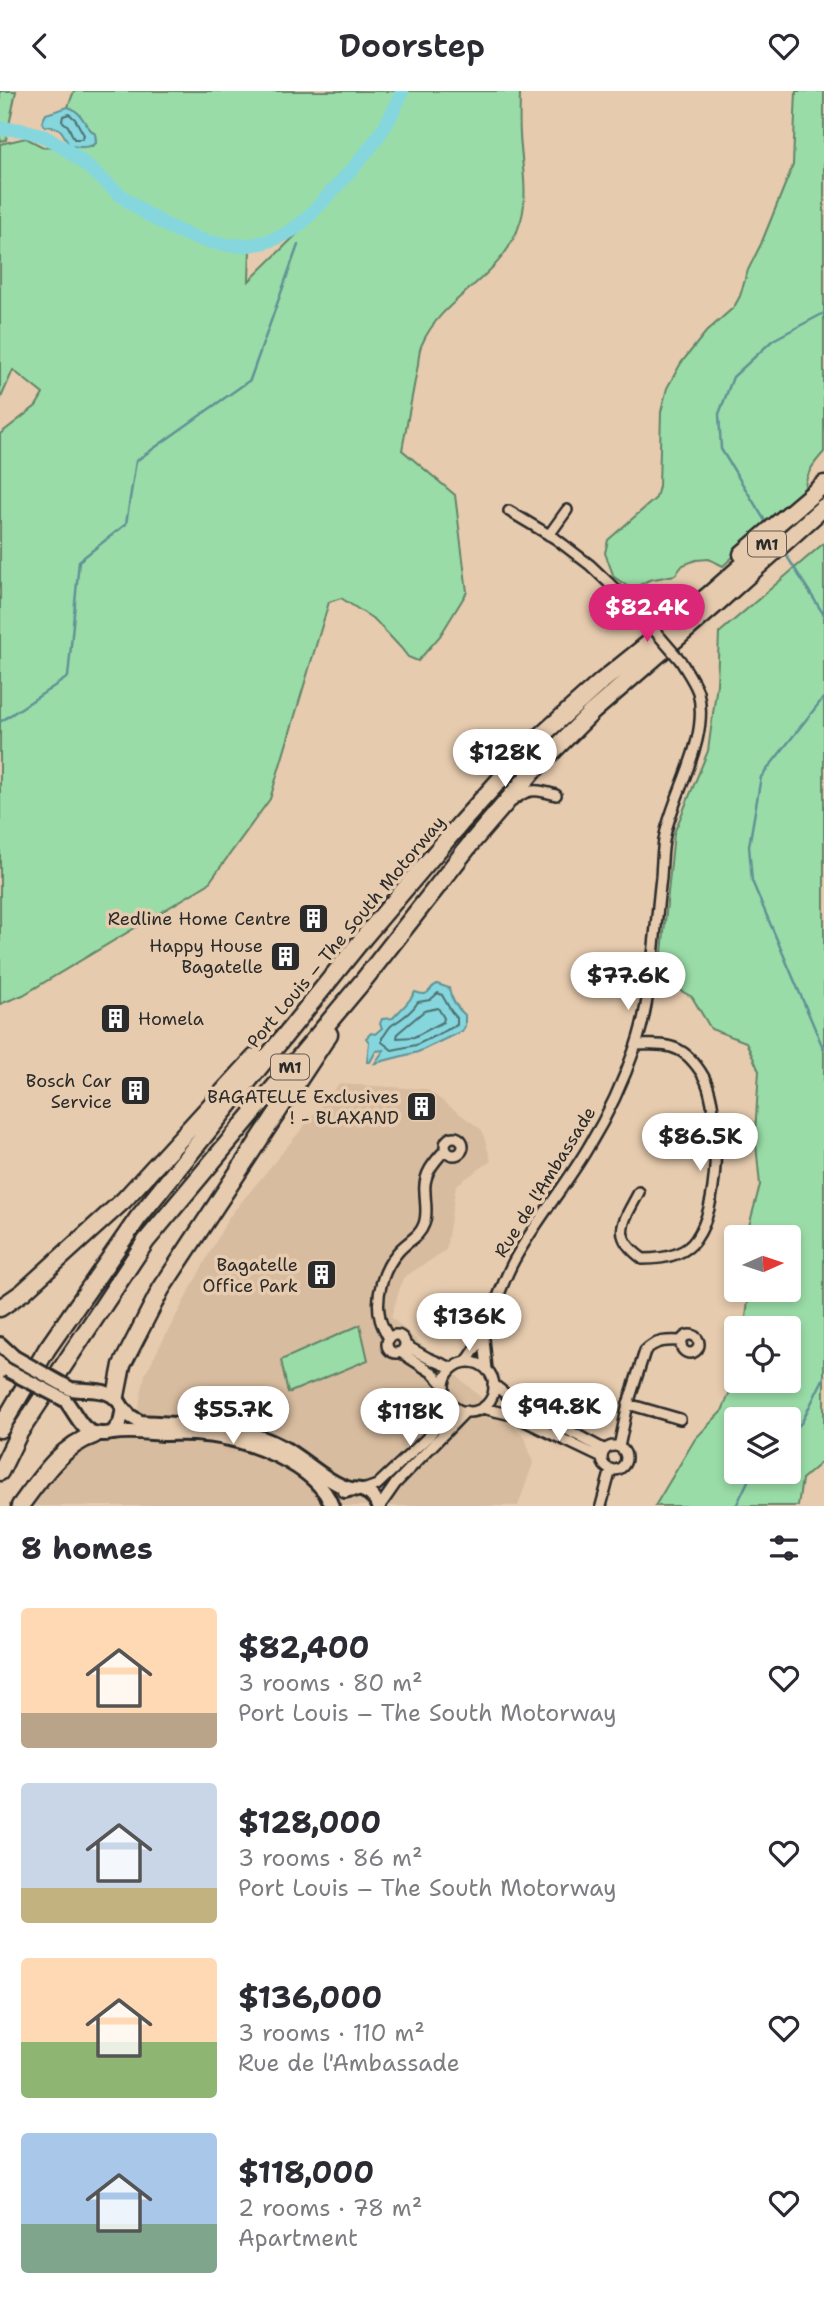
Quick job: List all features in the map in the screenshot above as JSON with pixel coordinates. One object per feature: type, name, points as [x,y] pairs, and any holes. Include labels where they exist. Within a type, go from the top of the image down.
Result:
[{"type":"highway","name":"Port Louis – The South Motorway","points":[[0,1472],[19,1433],[146,1241],[363,981],[472,842],[533,771],[712,600],[823,488]]},
{"type":"highway","name":"Port Louis – The South Motorway","points":[[0,1429],[47,1349],[138,1218],[365,936],[460,824],[533,743],[601,682],[712,600],[824,507]]},
{"type":"highway","points":[[712,600],[824,518]]},
{"type":"highway","points":[[0,1308],[23,1292],[124,1200],[365,936]]},
{"type":"highway","points":[[120,1402],[122,1365],[161,1289],[363,981]]},
{"type":"highway","points":[[20,1506],[60,1457],[83,1439],[94,1435]]},
{"type":"main road","points":[[0,1344],[68,1395],[83,1427],[94,1435],[138,1431],[207,1435],[261,1449],[291,1464],[324,1489],[332,1506],[340,1495],[357,1490]]},
{"type":"main road","points":[[4,1367],[68,1395],[106,1391],[120,1402],[130,1416],[140,1422],[217,1425],[267,1440],[300,1457],[341,1487],[357,1490],[374,1498],[379,1506]]},
{"type":"main road","points":[[112,1433],[120,1423],[120,1402]]},
{"type":"street","points":[[550,535],[567,510]]},
{"type":"street","name":"Rue de l'Ambassade","points":[[484,1334],[509,1268],[594,1139],[610,1110],[636,1045],[648,992],[665,835],[680,784],[692,758],[700,729],[701,710],[697,689],[680,660],[636,609],[590,565],[550,535],[509,511]]},
{"type":"street","points":[[472,842],[525,792],[538,790],[556,795]]},
{"type":"street","points":[[636,1045],[664,1045],[680,1050],[695,1065],[708,1086],[714,1121],[715,1172],[712,1199],[696,1240],[689,1247],[671,1256],[643,1259],[629,1249],[623,1239],[623,1223],[639,1192]]},
{"type":"street","points":[[446,1149],[433,1162],[426,1177],[427,1205],[424,1226],[416,1238],[399,1250],[381,1285],[379,1301],[380,1319],[389,1339],[389,1349],[394,1352],[402,1348],[452,1368]]},
{"type":"street","points":[[466,1362],[477,1349],[484,1334]]},
{"type":"street","points":[[484,1334],[487,1370],[493,1384],[517,1403],[603,1454],[605,1465],[611,1469],[619,1469],[625,1464],[625,1452],[619,1447],[611,1446],[603,1454]]},
{"type":"street","points":[[619,1447],[628,1403],[645,1351],[659,1342],[682,1341]]},
{"type":"street","points":[[402,1348],[433,1373],[453,1406],[466,1411],[482,1408],[512,1415],[603,1454]]},
{"type":"street","points":[[357,1490],[377,1485],[438,1425],[446,1408],[444,1389],[446,1377],[452,1368],[466,1362],[474,1362],[487,1370]]},
{"type":"street","points":[[482,1408],[491,1398],[493,1384]]},
{"type":"street","points":[[628,1403],[680,1419]]},
{"type":"street","points":[[379,1506],[396,1483],[466,1411]]},
{"type":"street","points":[[601,1506],[611,1469]]},
{"type":"shaded area","points":[[339,1084],[426,1089],[482,1130],[491,1161],[456,1185],[446,1250],[403,1278],[391,1317],[525,1437],[533,1463],[518,1506],[25,1506],[37,1489],[80,1452],[134,1432],[145,1374],[229,1217]]},
{"type":"green space","points":[[0,91],[16,91],[6,140],[0,141]]},
{"type":"green space","points":[[74,91],[520,91],[524,199],[521,220],[513,241],[488,272],[432,326],[420,350],[402,450],[455,495],[467,592],[440,636],[418,661],[408,657],[375,620],[341,598],[329,602],[270,799],[208,884],[23,995],[0,1004],[0,434],[36,406],[43,394],[13,370],[0,400],[0,144],[26,138],[43,147],[92,146],[96,143],[95,134],[77,112],[68,107]],"holes":[[[298,233],[249,281],[250,248],[271,244]]]},
{"type":"green space","points":[[796,91],[824,91],[824,452],[810,470],[804,492],[723,566],[709,559],[696,560],[683,565],[675,575],[649,580],[630,588],[614,577],[605,553],[608,540],[656,498],[659,486],[661,412],[667,388],[681,363],[706,332],[734,307],[740,296],[748,270],[793,165]]},
{"type":"green space","points":[[824,543],[824,1460],[802,1479],[798,1506],[655,1506],[695,1439],[722,1411],[730,1393],[801,1393],[801,1316],[746,1316],[748,1302],[802,1302],[802,1225],[749,1225],[760,1185],[755,1134],[759,1071],[746,1042],[711,1029],[692,997],[667,983],[661,963],[674,833],[708,751],[717,684],[719,633]]},
{"type":"green space","points":[[360,1325],[368,1360],[288,1393],[281,1360]]},
{"type":"water","points":[[68,107],[77,112],[95,134],[96,143],[86,147],[72,146],[61,130],[44,126],[42,122],[46,114]]},
{"type":"water","points":[[437,984],[449,988],[459,1010],[465,1015],[462,1031],[418,1052],[375,1063],[384,1050],[376,1051],[370,1062],[367,1062],[369,1042],[366,1038],[382,1028],[382,1019],[393,1018],[415,992],[427,993]]},
{"type":"waterway","points":[[0,129],[35,133],[65,148],[138,208],[181,232],[205,241],[252,245],[275,239],[309,217],[369,149],[388,121],[402,91]]},
{"type":"waterway","points":[[0,722],[68,677],[79,561],[126,524],[136,461],[250,380],[298,245]]},
{"type":"waterway","points":[[767,524],[721,449],[719,414],[733,377],[773,340],[824,313]]},
{"type":"waterway","points":[[783,550],[824,615]]},
{"type":"waterway","points":[[824,697],[761,777],[749,846],[752,881],[824,1050]]},
{"type":"waterway","points":[[801,1423],[824,1377]]},
{"type":"waterway","points":[[736,1506],[747,1484]]},
{"type":"place","name":"Redline Home Centre","points":[[314,919]]},
{"type":"place","name":"Happy House Bagatelle","points":[[286,956]]},
{"type":"place","name":"Homela","points":[[115,1019]]},
{"type":"place","name":"Bosch Car Service","points":[[135,1091]]},
{"type":"place","name":"BAGATELLE Exclusives ! - BLAXAND","points":[[422,1107]]},
{"type":"place","name":"Bagatelle Office Park","points":[[321,1275]]}]
